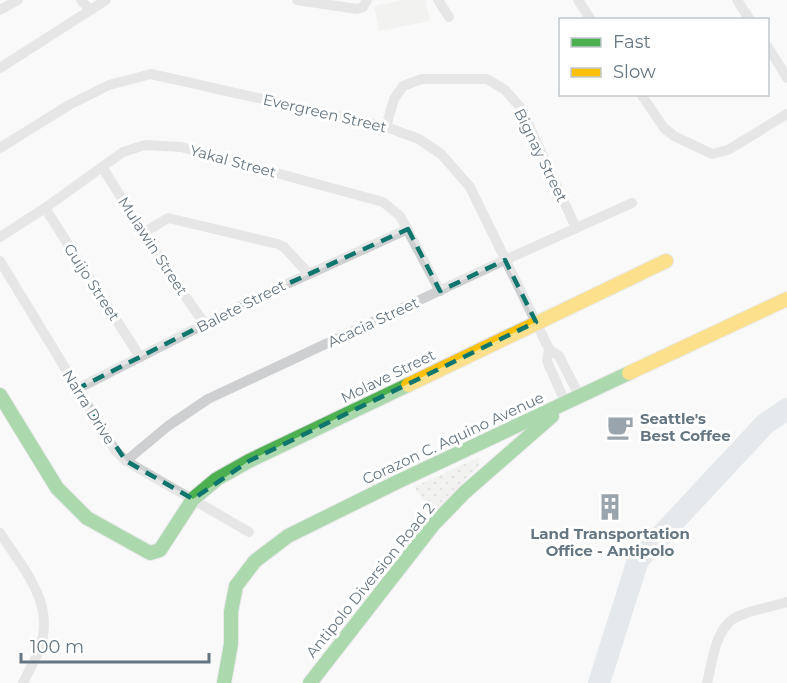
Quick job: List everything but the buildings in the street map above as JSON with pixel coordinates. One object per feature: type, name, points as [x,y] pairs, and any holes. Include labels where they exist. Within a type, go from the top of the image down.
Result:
[{"type":"main road","name":"Molave Street","points":[[0,395],[57,488],[87,518],[150,553],[160,550],[194,499],[217,479],[536,322],[666,261]]},
{"type":"main road","name":"Corazon C. Aquino Avenue","points":[[224,683],[231,644],[231,612],[236,586],[255,561],[288,536],[787,299]]},
{"type":"main road","name":"Antipolo Diversion Road 2","points":[[310,683],[433,525],[465,492],[566,404]]},
{"type":"main road","points":[[487,440],[506,437],[510,446],[502,459]]},
{"type":"street","points":[[0,10],[18,0]]},
{"type":"street","points":[[81,0],[90,10]]},
{"type":"street","points":[[0,68],[106,0]]},
{"type":"street","points":[[297,0],[357,9],[363,7],[367,0]]},
{"type":"street","points":[[438,0],[449,17]]},
{"type":"street","points":[[578,0],[590,18]]},
{"type":"street","points":[[737,0],[749,18]]},
{"type":"street","points":[[769,49],[787,78]]},
{"type":"street","name":"Evergreen Street","points":[[0,148],[89,95],[128,78],[150,74],[386,127],[419,139],[441,154],[470,187],[549,349]]},
{"type":"street","name":"Bignay Street","points":[[386,127],[394,99],[403,86],[422,79],[487,79],[505,90],[521,108],[576,228]]},
{"type":"street","points":[[642,96],[664,128],[674,136],[712,154],[728,150],[787,114]]},
{"type":"street","name":"Yakal Street","points":[[0,237],[123,152],[145,145],[181,147],[383,202],[400,216],[440,291]]},
{"type":"street","name":"Mulawin Street","points":[[102,167],[177,285],[205,324]]},
{"type":"street","name":"Acacia Street","points":[[126,461],[168,426],[208,399],[632,203]]},
{"type":"street","name":"Guijo Street","points":[[45,208],[140,357]]},
{"type":"street","points":[[145,232],[168,218],[278,244],[308,273]]},
{"type":"street","name":"Balete Street","points":[[77,389],[308,273],[408,229]]},
{"type":"street","name":"Narra Drive","points":[[0,261],[115,450],[126,461],[249,532]]},
{"type":"street","points":[[566,404],[547,361],[549,349],[557,353],[580,397]]},
{"type":"street","points":[[552,374],[565,368]]},
{"type":"street","points":[[0,533],[39,594],[45,625],[40,649],[23,683]]},
{"type":"street","points":[[707,683],[718,639],[730,621],[739,615],[787,602]]},
{"type":"highlighted area","points":[[408,229],[440,291],[505,260],[536,322],[249,461],[193,499],[126,461],[77,389],[252,300]]},
{"type":"shaded area","points":[[404,0],[426,0],[430,21],[379,31],[374,6]]},
{"type":"shaded area","points":[[479,457],[480,465],[433,514],[414,487]]},
{"type":"waterway","points":[[599,683],[638,560],[765,424],[787,409]]},
{"type":"traffic: fast","points":[[224,683],[231,644],[231,612],[236,586],[255,561],[288,536],[629,373]]},
{"type":"traffic: fast","points":[[0,395],[57,488],[87,518],[150,553],[160,550],[193,499],[217,479],[249,461],[408,385]]},
{"type":"traffic: fast","points":[[310,683],[433,525],[465,492],[552,416]]},
{"type":"traffic: slow","points":[[408,385],[666,261]]},
{"type":"traffic: slow","points":[[629,373],[787,299]]},
{"type":"place","name":"Seattle's Best Coffee","points":[[620,427]]},
{"type":"place","name":"Land Transportation Office - Antipolo","points":[[610,507]]}]
